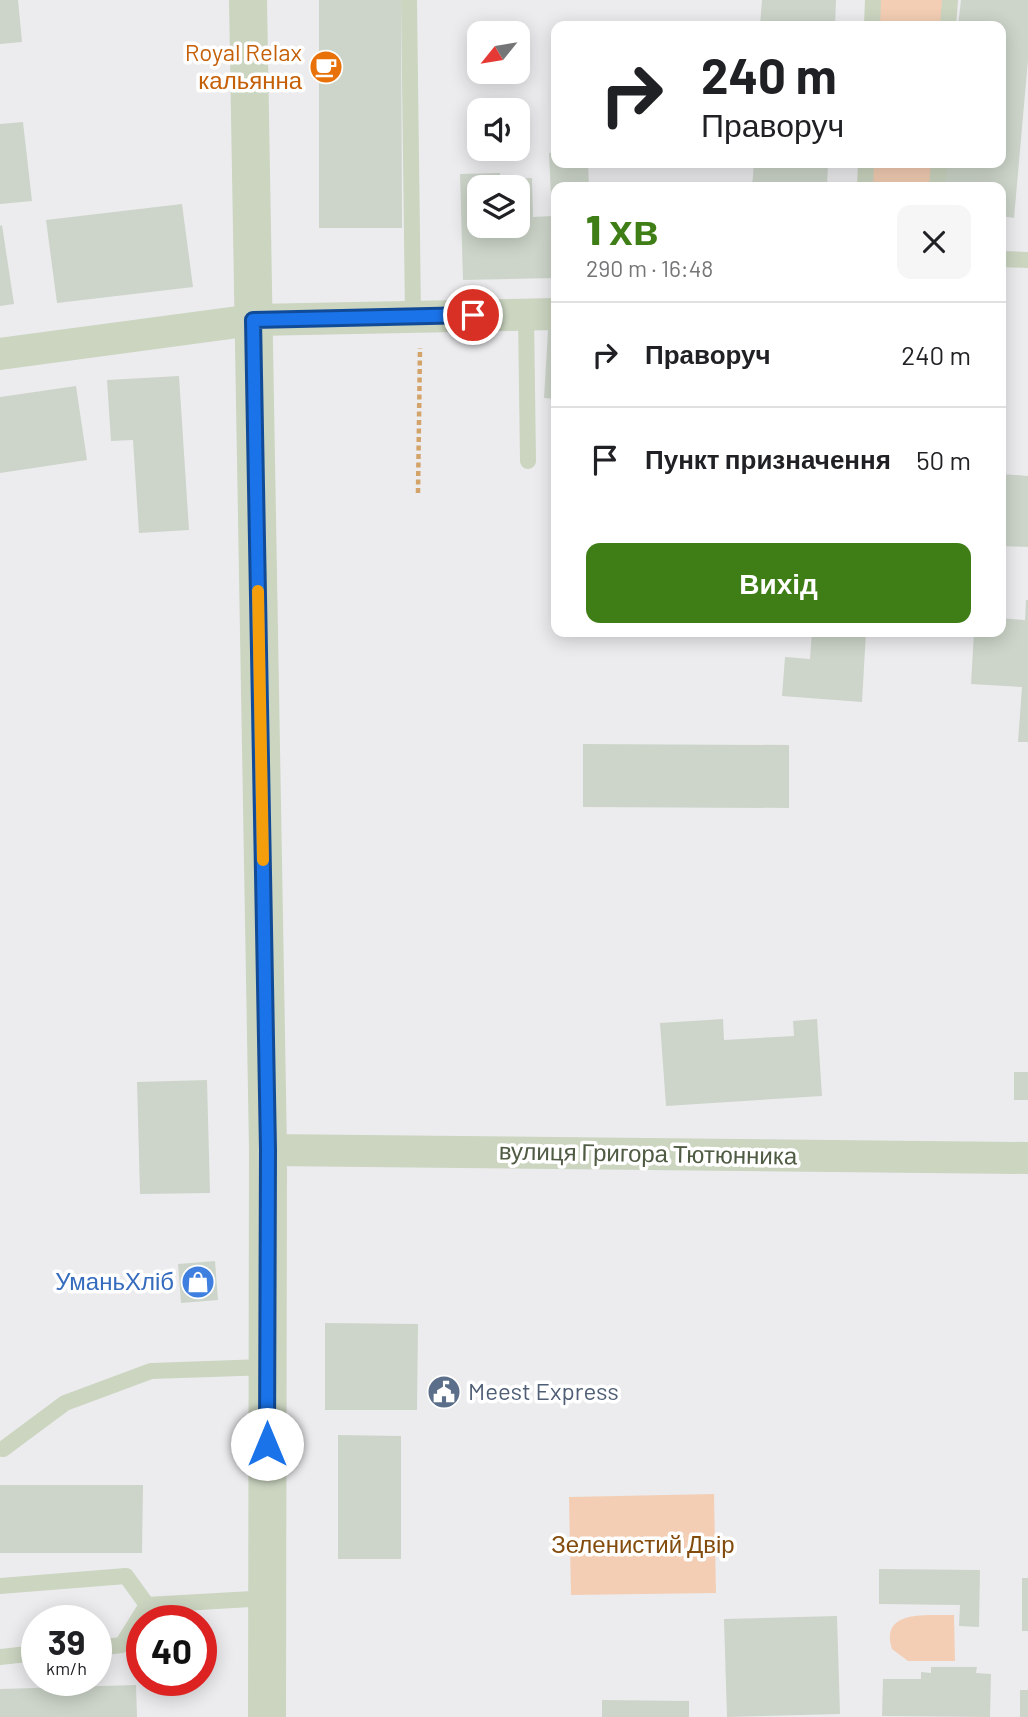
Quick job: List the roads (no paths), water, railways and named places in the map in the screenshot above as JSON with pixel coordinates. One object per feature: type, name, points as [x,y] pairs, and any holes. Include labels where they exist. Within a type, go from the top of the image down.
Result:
[{"type":"street","points":[[248,0],[268,1150],[267,1717]]},
{"type":"street","points":[[0,354],[253,320],[541,315]]},
{"type":"street","name":"вулиця Григора Тютюнника","points":[[268,1150],[1028,1158]]},
{"type":"lane","points":[[410,0],[417,316]]},
{"type":"lane","points":[[872,21],[873,0]]},
{"type":"lane","points":[[948,21],[950,0]]},
{"type":"lane","points":[[1006,259],[1028,260]]},
{"type":"lane","points":[[528,461],[541,315]]},
{"type":"lane","points":[[3,1449],[65,1403],[151,1371],[267,1367]]},
{"type":"lane","points":[[0,1587],[125,1576],[146,1605],[267,1598]]},
{"type":"lane","points":[[112,1646],[122,1645],[126,1638]]},
{"type":"lane","points":[[0,1657],[21,1655]]},
{"type":"place","name":"Royal Relax кальянна","points":[[326,67]]},
{"type":"place","name":"УманьХліб","points":[[198,1282]]},
{"type":"place","name":"Meest Express","points":[[444,1392]]},
{"type":"park label","name":"Зеленистий Двір","points":[[643,1545]]}]
